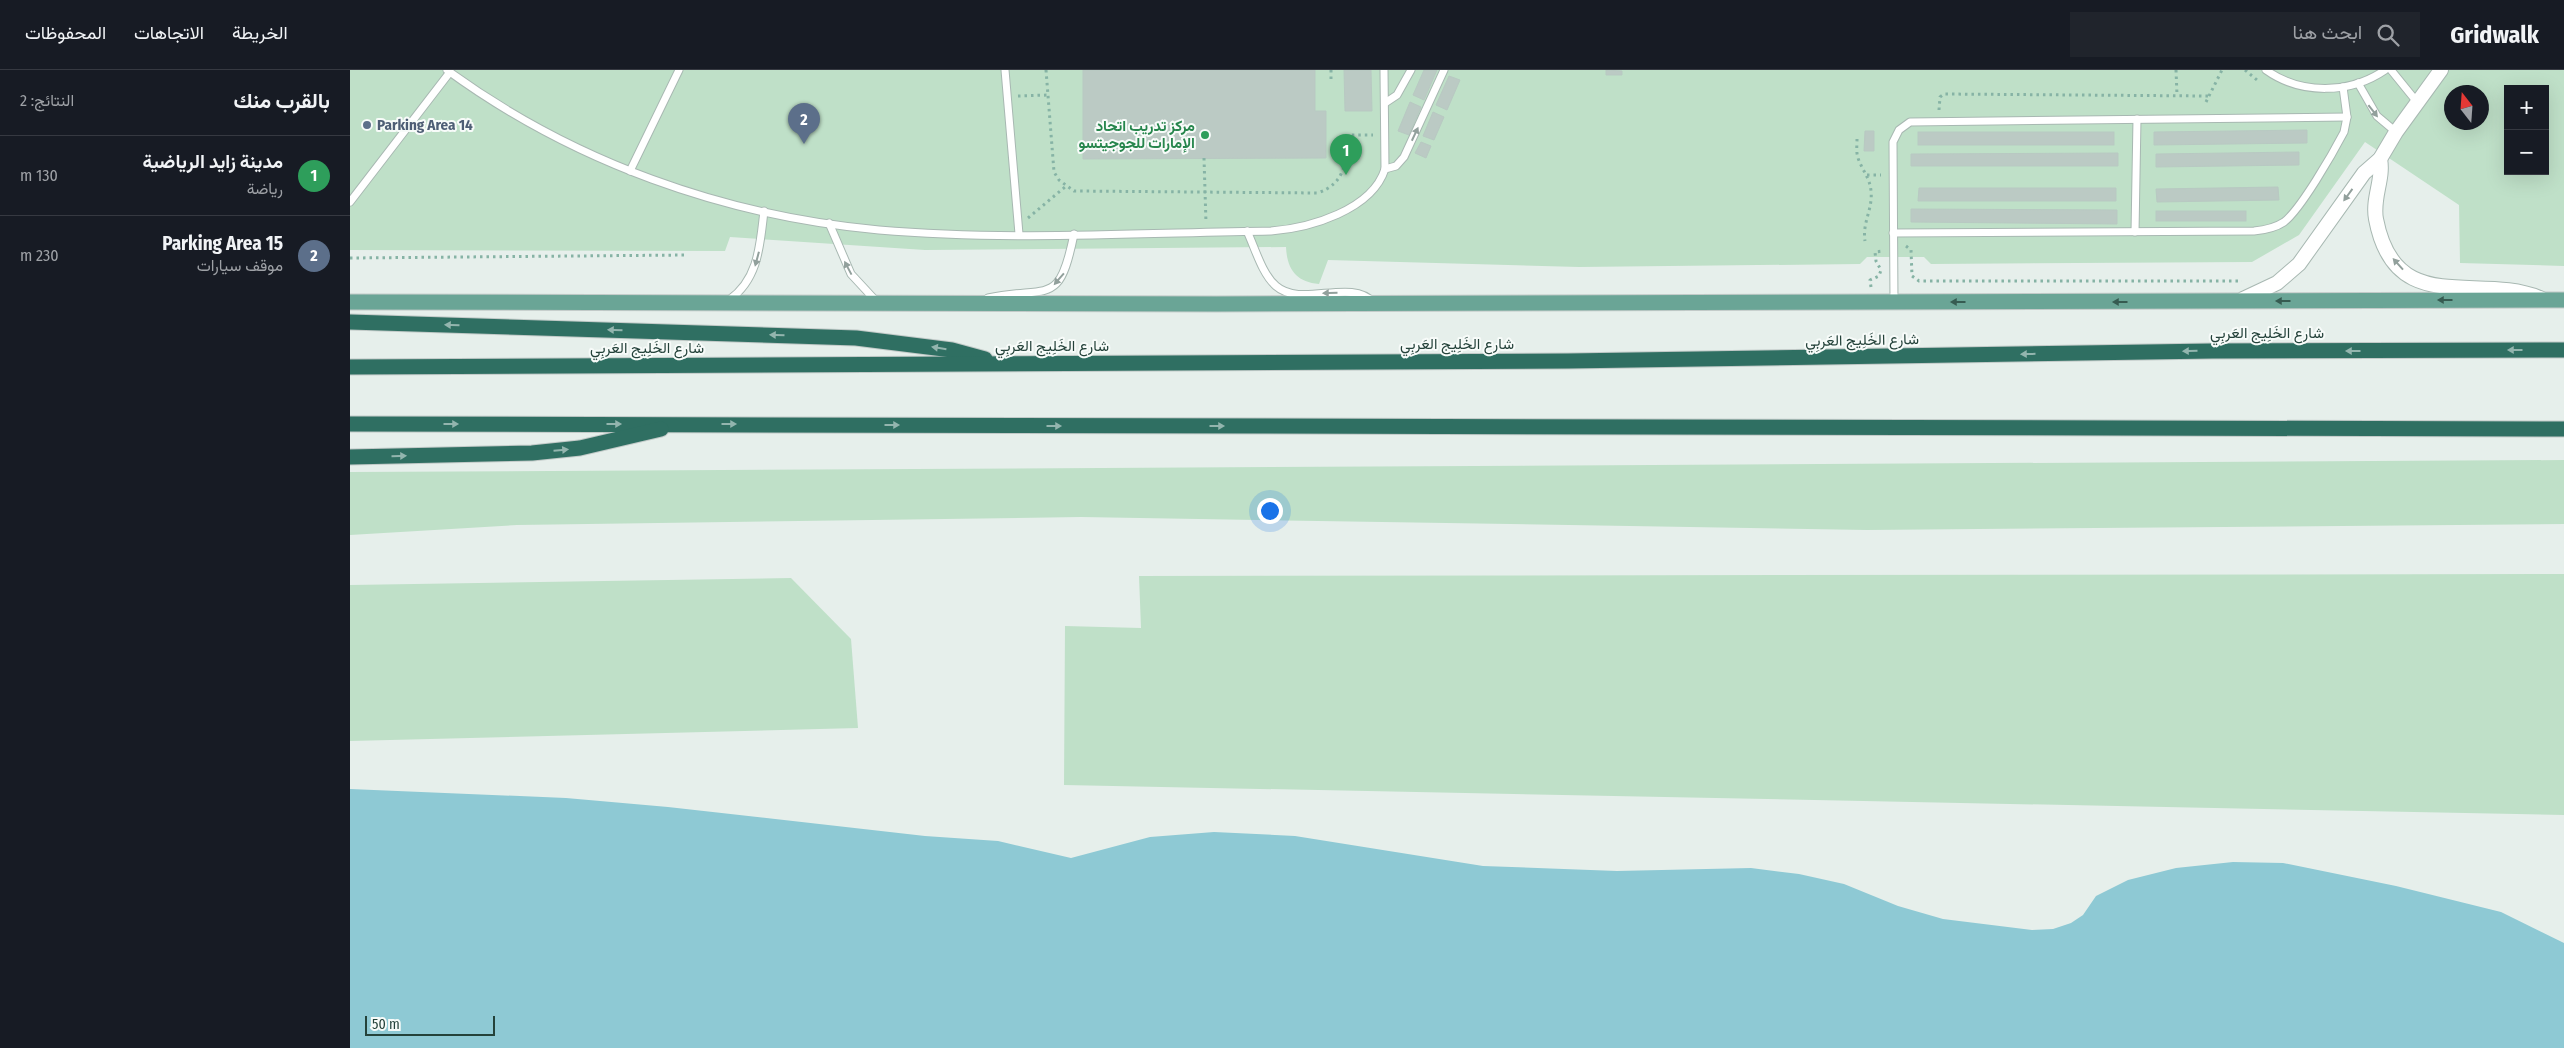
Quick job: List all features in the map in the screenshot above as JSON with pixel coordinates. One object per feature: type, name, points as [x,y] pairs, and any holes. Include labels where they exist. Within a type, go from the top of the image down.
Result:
[{"type":"highway","points":[[350,322],[856,338],[952,350],[1003,364]]},
{"type":"highway","name":"شارع الخَلِيج العَربِي","points":[[350,367],[1595,361],[2222,351],[2564,350]]},
{"type":"highway","points":[[350,424],[2564,429]]},
{"type":"highway","points":[[350,457],[523,453],[580,448],[681,424]]},
{"type":"main road","points":[[350,302],[1375,304],[2564,300]]},
{"type":"street","points":[[2238,301],[2265,291],[2289,274],[2299,264],[2364,173],[2380,159],[2396,132],[2442,70]]},
{"type":"street","points":[[2380,159],[2375,204],[2378,229],[2389,253],[2406,273],[2430,285],[2443,288],[2512,290],[2542,300]]},
{"type":"lane","points":[[630,171],[679,70]]},
{"type":"lane","points":[[1005,70],[1019,234]]},
{"type":"lane","points":[[350,202],[449,71],[527,120],[630,171],[710,199],[764,211],[828,223],[916,232],[1074,234],[1288,230],[1328,218],[1367,197],[1375,190],[1385,169],[1384,70]]},
{"type":"lane","points":[[1385,103],[1397,95],[1411,70]]},
{"type":"lane","points":[[1385,169],[1396,166],[1404,157],[1444,70]]},
{"type":"lane","points":[[2266,70],[2297,85],[2328,88],[2358,83],[2385,70]]},
{"type":"lane","points":[[2391,70],[2417,102]]},
{"type":"lane","points":[[2358,83],[2373,111],[2396,132]]},
{"type":"lane","points":[[1893,233],[2254,231],[2277,226],[2291,216],[2341,136],[2347,117],[2343,87]]},
{"type":"lane","points":[[1894,302],[1892,148],[1898,130],[1910,122],[2347,117]]},
{"type":"lane","points":[[2135,232],[2137,119]]},
{"type":"lane","points":[[723,304],[743,288],[756,266],[764,211]]},
{"type":"lane","points":[[828,223],[851,274],[859,285],[880,304]]},
{"type":"lane","points":[[1247,231],[1271,281],[1281,289],[1299,294],[1361,294],[1375,304]]},
{"type":"lane","points":[[964,304],[998,296],[1034,293],[1049,289],[1065,273],[1074,234]]},
{"type":"path","points":[[1046,70],[1054,172],[1066,187],[1084,193],[1317,193],[1327,190],[1342,175],[1348,135],[1385,135]]},
{"type":"path","points":[[1330,70],[1331,83]]},
{"type":"path","points":[[2176,70],[2177,95]]},
{"type":"path","points":[[2206,102],[2222,70]]},
{"type":"path","points":[[1939,121],[1940,97],[1944,94],[2209,96]]},
{"type":"path","points":[[1007,97],[1048,95]]},
{"type":"path","points":[[1857,139],[1858,158],[1867,175],[1871,190],[1864,229],[1866,241]]},
{"type":"path","points":[[1204,158],[1207,232]]},
{"type":"path","points":[[1882,176],[1882,184]]},
{"type":"path","points":[[1018,219],[1030,218],[1066,187]]},
{"type":"path","points":[[1872,303],[1870,280],[1879,276],[1881,270],[1876,261],[1875,252],[1883,252],[1883,246],[1909,247],[1912,276],[1919,281],[2249,281]]},
{"type":"path","points":[[350,258],[684,256]]},
{"type":"green space","points":[[350,70],[2564,70],[2564,266],[2460,263],[2459,205],[2365,142],[2299,235],[2252,262],[1931,264],[1924,257],[1867,257],[1860,264],[1579,267],[1328,260],[1319,284],[1304,280],[1294,273],[1288,262],[1286,247],[925,250],[730,237],[725,251],[350,250]]},
{"type":"green space","points":[[2564,460],[2564,524],[1867,530],[1081,517],[517,525],[350,535],[350,472]]},
{"type":"green space","points":[[2564,574],[2564,815],[1064,785],[1065,626],[1141,628],[1139,576]]},
{"type":"green space","points":[[791,578],[851,639],[858,728],[350,741],[350,585]]},
{"type":"water","points":[[350,789],[566,798],[668,807],[925,836],[998,841],[1071,858],[1150,837],[1214,832],[1295,836],[1483,866],[1617,871],[1751,868],[1799,874],[1844,884],[1898,906],[1943,919],[2032,930],[2053,929],[2071,923],[2083,915],[2096,896],[2128,880],[2176,868],[2233,862],[2283,863],[2396,886],[2501,912],[2564,943],[2564,1048],[350,1048]]},
{"type":"building","name":"مركز تدريب اتحاد الإمارات للجوجيتسو","points":[[1083,70],[1315,70],[1315,111],[1326,111],[1326,158],[1083,159]]},
{"type":"building","points":[[1344,70],[1371,70],[1372,111],[1345,111]]},
{"type":"building","points":[[1424,70],[1437,70],[1424,100],[1413,95]]},
{"type":"building","points":[[1606,70],[1622,71],[1622,75],[1606,75]]},
{"type":"building","points":[[1449,76],[1460,80],[1447,110],[1436,105]]},
{"type":"building","points":[[1410,102],[1421,107],[1409,135],[1398,131]]},
{"type":"building","points":[[1433,112],[1444,117],[1434,140],[1423,136]]},
{"type":"building","points":[[2307,130],[2307,143],[2154,145],[2154,132]]},
{"type":"building","points":[[1865,131],[1874,131],[1874,151],[1864,151]]},
{"type":"building","points":[[1918,132],[2114,132],[2114,145],[1918,145]]},
{"type":"building","points":[[1421,142],[1431,146],[1426,158],[1415,153]]},
{"type":"building","points":[[2299,152],[2299,165],[2156,167],[2156,154]]},
{"type":"building","points":[[2118,153],[2118,166],[1911,166],[1911,154]]},
{"type":"building","points":[[2278,187],[2279,200],[2157,202],[2156,189]]},
{"type":"building","points":[[1919,188],[2116,188],[2116,201],[1918,201]]},
{"type":"building","points":[[1911,209],[2117,210],[2117,224],[1911,222]]},
{"type":"building","points":[[2156,211],[2246,211],[2246,221],[2156,221]]},
{"type":"place","name":"Parking Area 14","points":[[367,125]]},
{"type":"place","name":"مركز تدريب اتحاد الإمارات للجوجيتسو","points":[[1205,135]]},
{"type":"place","name":"Parking Area 15","points":[[804,144]]},
{"type":"place","name":"مدينة زايد الرياضية","points":[[1346,175]]}]
